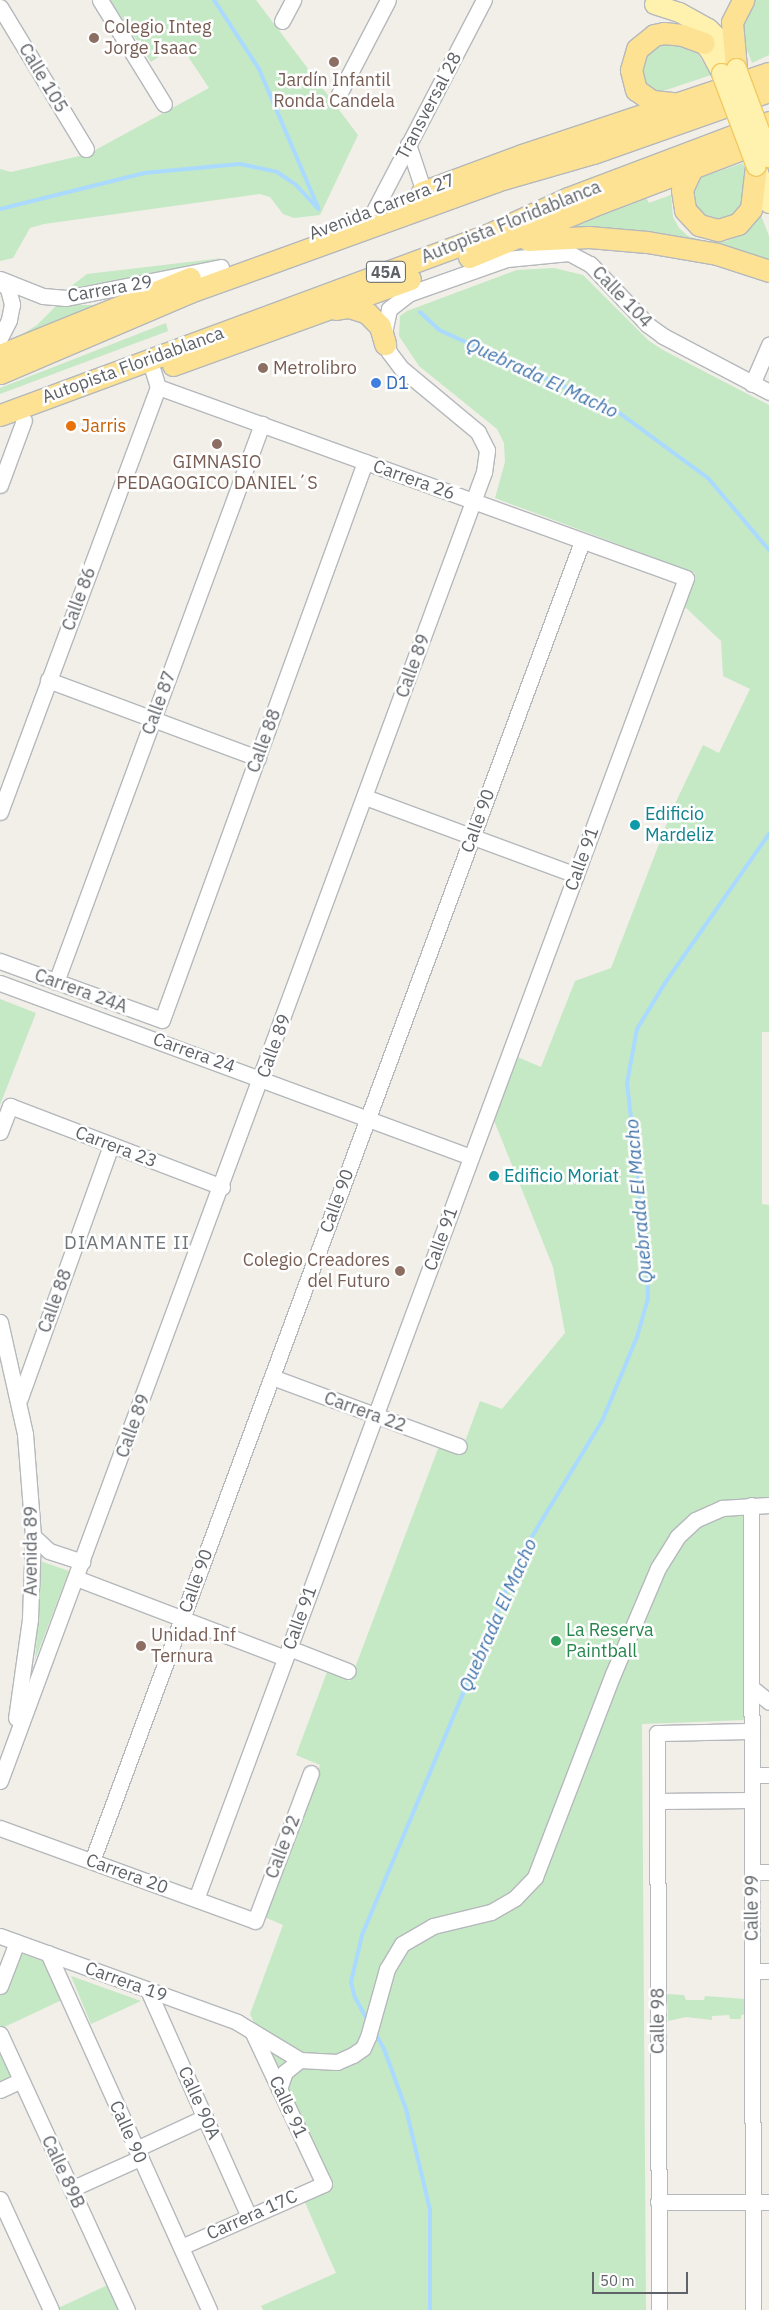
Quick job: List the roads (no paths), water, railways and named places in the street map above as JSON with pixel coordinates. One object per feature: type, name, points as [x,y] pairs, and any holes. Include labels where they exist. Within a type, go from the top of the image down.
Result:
[{"type":"highway","points":[[743,0],[732,22],[753,75]]},
{"type":"highway","points":[[677,103],[657,103],[644,98],[636,90],[631,70],[637,48],[654,35],[664,33],[682,35],[704,43]]},
{"type":"highway","name":"Avenida Carrera 27","points":[[0,355],[148,293],[522,155],[677,103],[753,75]]},
{"type":"highway","name":"Autopista Floridablanca","points":[[0,373],[190,292],[496,180],[576,158],[753,75]]},
{"type":"highway","name":"Autopista Floridablanca","points":[[0,415],[487,235],[568,198],[769,122]]},
{"type":"highway","name":"45A","points":[[0,430],[24,420],[155,379],[504,244],[693,166],[769,139]]},
{"type":"highway","points":[[693,166],[682,190],[685,210],[699,225],[718,230],[738,224],[751,209],[762,162]]},
{"type":"highway","points":[[504,244],[562,237],[647,242],[717,254],[769,272]]},
{"type":"highway","points":[[326,312],[349,307],[367,313],[380,326],[385,344]]},
{"type":"main road","points":[[650,2],[688,26],[704,43],[753,75]]},
{"type":"main road","points":[[650,2],[679,12],[708,28],[753,75],[762,162],[769,203]]},
{"type":"street","points":[[100,0],[164,104]]},
{"type":"street","points":[[282,21],[293,0]]},
{"type":"street","points":[[338,96],[388,0]]},
{"type":"street","name":"Transversal 28","points":[[374,211],[484,0]]},
{"type":"street","name":"Calle 105","points":[[0,7],[86,149]]},
{"type":"street","points":[[408,144],[424,192]]},
{"type":"street","name":"Calle 104","points":[[385,344],[385,324],[389,309],[408,294],[507,259],[562,252],[590,264],[655,331],[769,392]]},
{"type":"street","name":"Carrera 29","points":[[0,280],[59,299],[94,295],[221,267]]},
{"type":"street","name":"Carrera 29","points":[[0,280],[8,289],[12,304],[9,320],[0,338]]},
{"type":"street","name":"Calle 89","points":[[0,1780],[222,1187],[487,461],[483,440],[473,426],[401,368],[385,344]]},
{"type":"street","points":[[752,384],[769,345]]},
{"type":"street","name":"Carrera 26","points":[[155,379],[262,424],[686,578]]},
{"type":"street","name":"Calle 86","points":[[0,812],[155,379]]},
{"type":"street","points":[[0,485],[24,420]]},
{"type":"street","name":"Calle 87","points":[[56,982],[262,424]]},
{"type":"street","name":"Calle 88","points":[[162,1020],[365,462]]},
{"type":"street","name":"Calle 90","points":[[92,1861],[582,541]]},
{"type":"street","name":"Calle 91","points":[[196,1899],[686,578]]},
{"type":"street","points":[[48,680],[258,758]]},
{"type":"street","points":[[365,797],[576,875]]},
{"type":"street","name":"Carrera 24A","points":[[0,962],[162,1020]]},
{"type":"street","name":"Carrera 24","points":[[0,984],[262,1078],[471,1156]]},
{"type":"street","name":"Carrera 23","points":[[0,1132],[10,1106],[222,1187]]},
{"type":"street","name":"Calle 88","points":[[19,1400],[112,1145]]},
{"type":"street","name":"Avenida 89","points":[[0,1322],[7,1376],[19,1400],[29,1468],[33,1536],[26,1659],[0,1780]]},
{"type":"street","name":"Carrera 22","points":[[272,1377],[459,1446]]},
{"type":"street","name":"Calle 99","points":[[751,1505],[753,2310]]},
{"type":"street","points":[[279,2089],[285,2072],[300,2060],[337,2062],[363,2048],[374,2018],[387,1969],[402,1944],[433,1926],[492,1912],[515,1898],[534,1877],[605,1694],[666,1554],[677,1537],[695,1520],[722,1508],[769,1505]]},
{"type":"street","points":[[33,1536],[49,1551],[82,1562]]},
{"type":"street","points":[[76,1578],[182,1619],[348,1671]]},
{"type":"street","points":[[752,1688],[769,1702]]},
{"type":"street","name":"Calle 98","points":[[658,2310],[657,1733],[752,1731]]},
{"type":"street","name":"Calle 92","points":[[254,1921],[311,1773]]},
{"type":"street","points":[[752,1775],[769,1775]]},
{"type":"street","points":[[657,1802],[752,1800]]},
{"type":"street","name":"Carrera 20","points":[[0,1828],[254,1921]]},
{"type":"street","points":[[752,1872],[769,1872]]},
{"type":"street","name":"Carrera 19","points":[[0,1936],[252,2030],[300,2060]]},
{"type":"street","points":[[0,1986],[17,1942]]},
{"type":"street","name":"Calle 90","points":[[48,1953],[181,2247],[205,2309]]},
{"type":"street","points":[[752,1971],[769,1971]]},
{"type":"street","name":"Calle 90A","points":[[148,1990],[250,2217]]},
{"type":"street","name":"Calle 91","points":[[252,2030],[324,2184]]},
{"type":"street","name":"Calle 89B","points":[[0,2034],[127,2310]]},
{"type":"street","points":[[0,2090],[21,2080]]},
{"type":"street","points":[[71,2189],[205,2117]]},
{"type":"street","name":"Carrera 17C","points":[[181,2247],[324,2184]]},
{"type":"street","points":[[0,2199],[51,2310]]},
{"type":"street","points":[[658,2202],[769,2202]]},
{"type":"waterway","points":[[214,0],[259,69],[318,207]]},
{"type":"waterway","name":"Quebrada El Macho","points":[[0,209],[144,173],[240,164],[277,172],[296,185],[318,209]]},
{"type":"waterway","name":"Quebrada El Macho","points":[[420,312],[439,330],[614,409],[708,478],[769,550]]},
{"type":"waterway","name":"Quebrada El Macho","points":[[368,2021],[355,1998],[351,1982],[362,1935],[522,1553],[603,1419],[637,1337],[648,1299],[647,1256],[627,1083],[637,1029],[665,983],[769,834]]},
{"type":"waterway","name":"Quebrada El Macho","points":[[374,2031],[384,2049],[406,2109],[430,2210],[430,2310]]},
{"type":"place","name":"Colegio Integ Jorge Isaac","points":[[94,38]]},
{"type":"place","name":"Jardín Infantil Ronda Candela","points":[[334,62]]},
{"type":"place","name":"Metrolibro","points":[[263,368]]},
{"type":"place","name":"D1","points":[[376,383]]},
{"type":"place","name":"Jarris","points":[[71,426]]},
{"type":"place","name":"GIMNASIO PEDAGOGICO DANIEL´S","points":[[217,444]]},
{"type":"place","name":"Edificio Mardeliz","points":[[635,825]]},
{"type":"place","name":"Edificio Moriat","points":[[494,1176]]},
{"type":"place","name":"Colegio Creadores del Futuro","points":[[400,1271]]},
{"type":"place","name":"La Reserva Paintball","points":[[556,1641]]},
{"type":"place","name":"Unidad Inf Ternura","points":[[141,1646]]},
{"type":"district","name":"DIAMANTE II","points":[[127,1243]]}]
